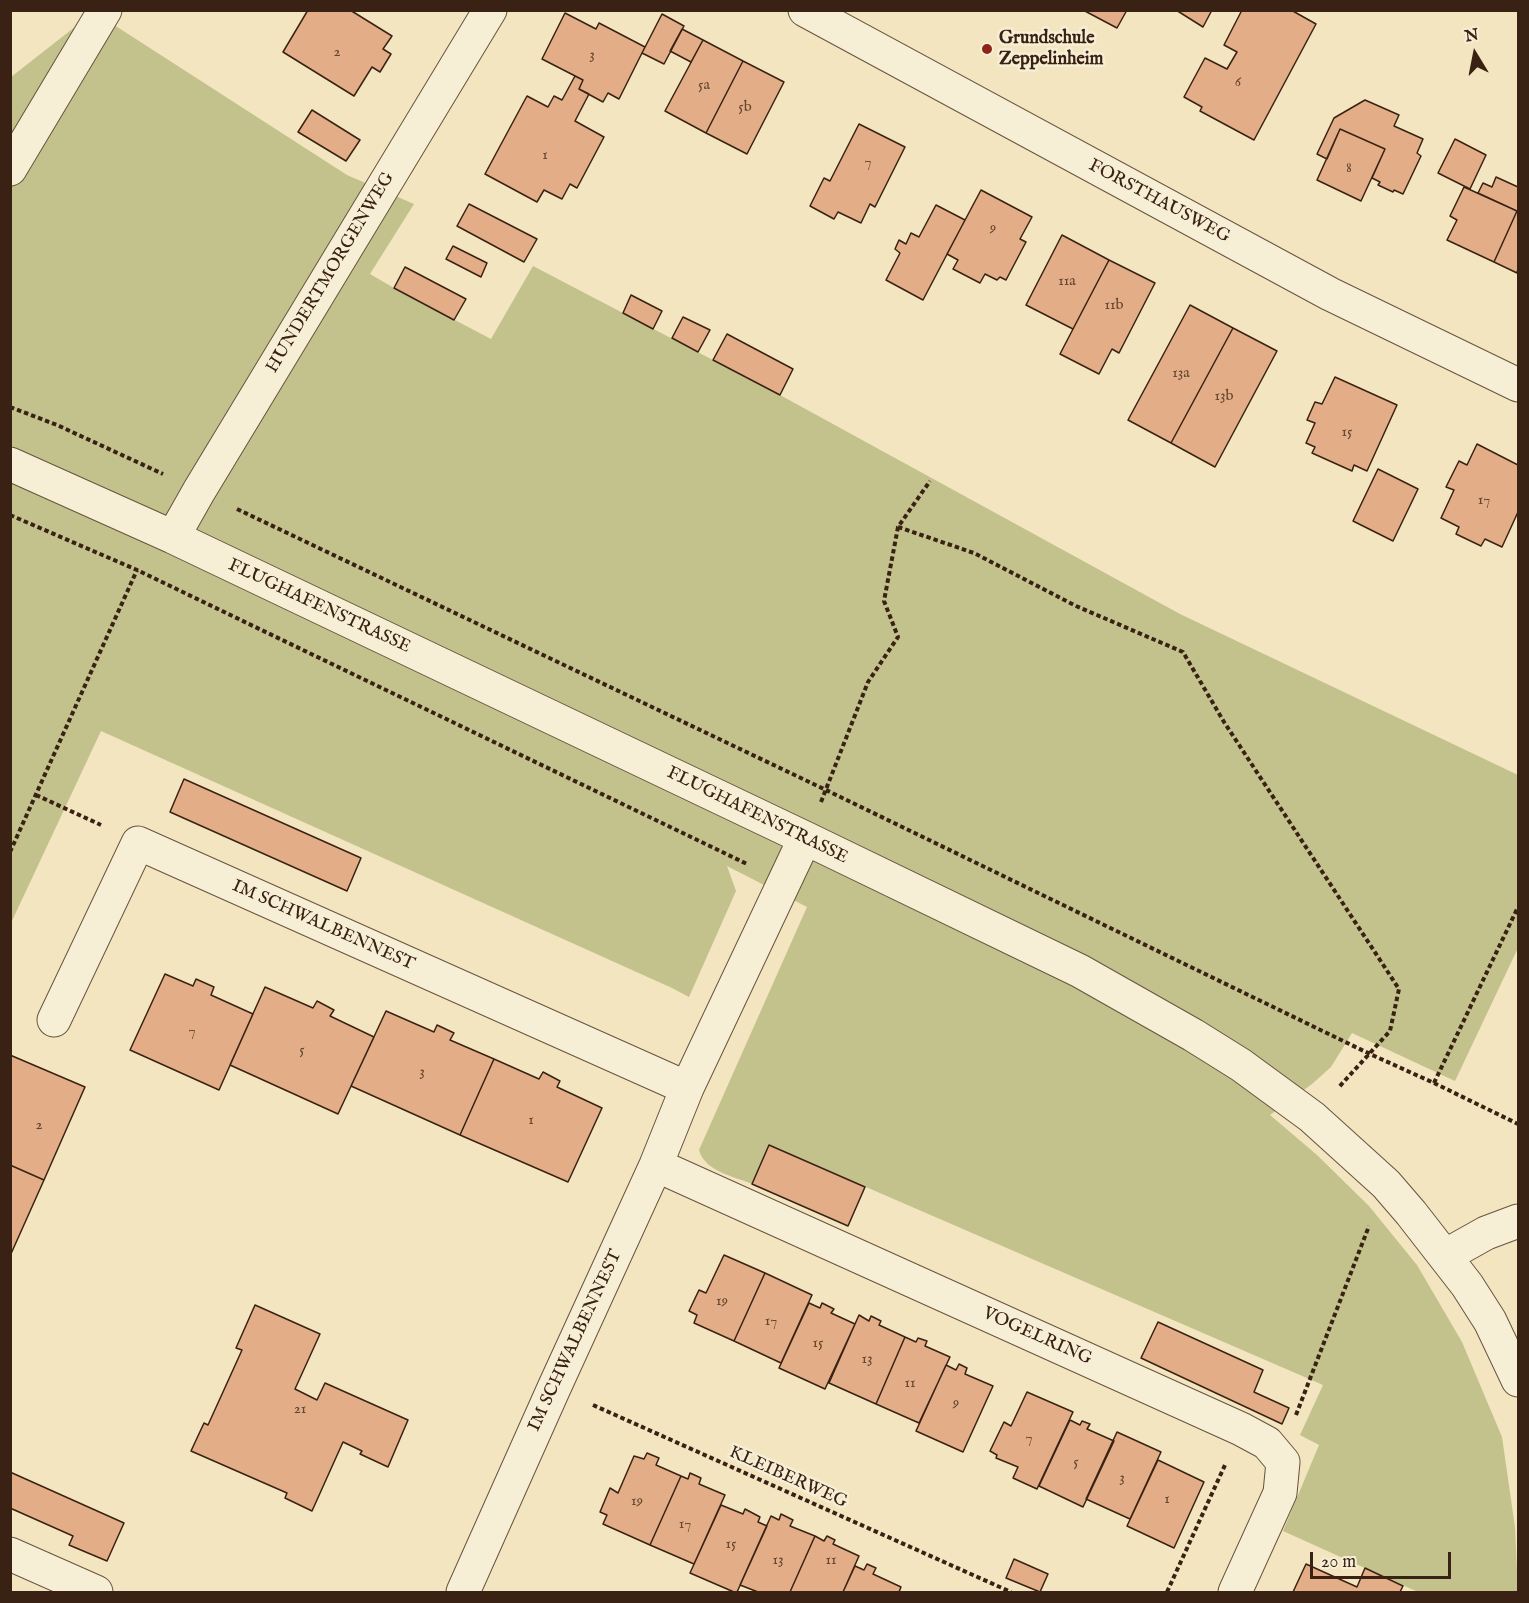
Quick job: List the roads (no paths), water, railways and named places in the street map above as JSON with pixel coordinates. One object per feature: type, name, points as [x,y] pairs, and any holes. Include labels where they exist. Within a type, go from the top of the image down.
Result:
[{"type":"street","points":[[10,168],[105,10]]},
{"type":"street","name":"HUNDERTMORGENWEG","points":[[173,537],[199,490],[490,10]]},
{"type":"street","name":"FORSTHAUSWEG","points":[[805,10],[1330,294],[1518,385]]},
{"type":"street","name":"FLUGHAFENSTRASSE","points":[[10,464],[173,537],[805,838],[1070,967],[1193,1035],[1311,1117],[1386,1184],[1467,1285],[1490,1321],[1518,1380]]},
{"type":"street","name":"IM SCHWALBENNEST","points":[[463,1593],[656,1165],[687,1088],[805,838]]},
{"type":"street","name":"IM SCHWALBENNEST","points":[[54,1020],[138,843],[687,1088]]},
{"type":"street","name":"VOGELRING","points":[[656,1165],[1241,1429],[1267,1443],[1282,1462],[1280,1493],[1235,1593]]},
{"type":"street","points":[[1445,1256],[1486,1233],[1518,1221]]},
{"type":"street","points":[[10,1554],[96,1593]]},
{"type":"place","name":"Grundschule Zeppelinheim","points":[[987,49]]}]
